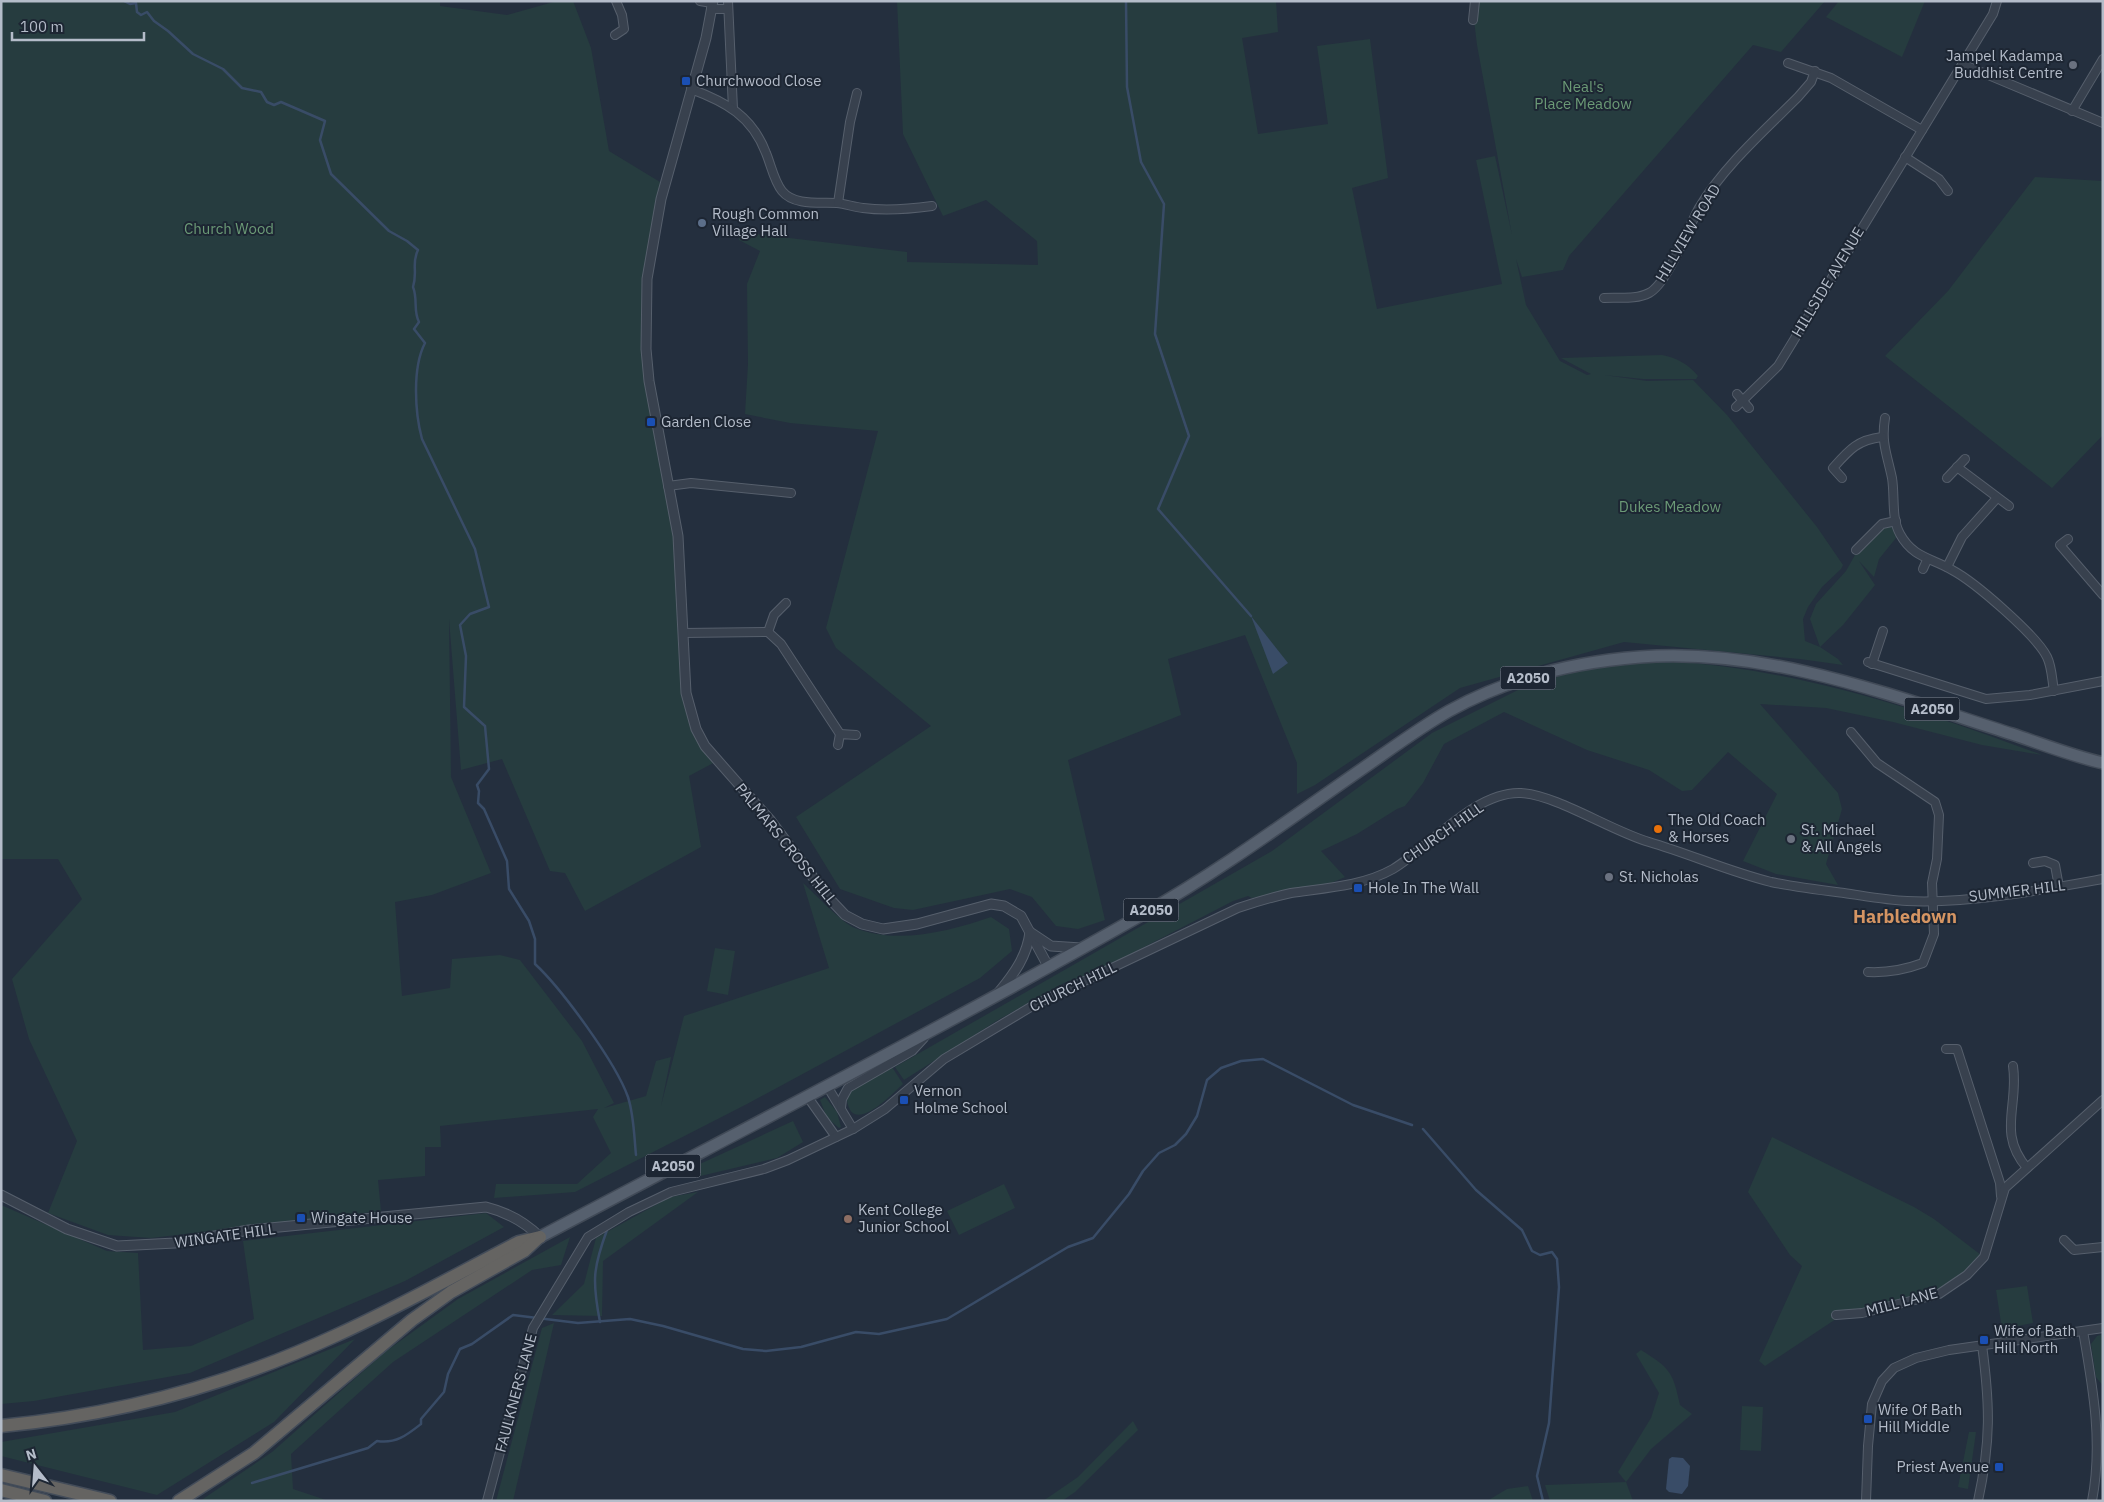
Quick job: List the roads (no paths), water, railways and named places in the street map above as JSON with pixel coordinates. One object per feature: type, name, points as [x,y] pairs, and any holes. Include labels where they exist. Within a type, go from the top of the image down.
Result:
[{"type":"highway","points":[[1,1426],[114,1409],[165,1398],[220,1381],[337,1335],[519,1242],[540,1237]]},
{"type":"highway","points":[[179,1501],[254,1453],[412,1320],[451,1292],[524,1251],[540,1237]]},
{"type":"highway","points":[[1,1475],[110,1501]]},
{"type":"highway","points":[[1,1490],[45,1501]]},
{"type":"main road","name":"A2050","points":[[540,1237],[929,1032],[1212,874],[1404,740],[1450,711],[1533,676],[1589,663],[1642,656],[1695,656],[1755,661],[1849,684],[2103,765]]},
{"type":"street","points":[[615,35],[624,29],[622,15],[616,1]]},
{"type":"street","points":[[700,1],[728,5],[733,109]]},
{"type":"street","points":[[1473,20],[1475,1]]},
{"type":"street","name":"HILLSIDE AVENUE","points":[[1736,407],[1778,366],[1993,14],[1997,1]]},
{"type":"street","name":"PALMARS CROSS HILL","points":[[712,4],[706,38],[661,199],[647,279],[646,350],[649,381],[678,536],[686,693],[696,729],[706,746],[772,821],[827,896],[845,916],[862,924],[884,929],[917,924],[997,904],[1011,909],[1021,916],[1048,966]]},
{"type":"street","points":[[2072,111],[2103,59]]},
{"type":"street","points":[[1788,62],[1831,78],[1922,130]]},
{"type":"street","points":[[1962,64],[2103,123]]},
{"type":"street","name":"HILLVIEW ROAD","points":[[1604,298],[1641,296],[1649,293],[1660,283],[1698,210],[1712,188],[1805,89],[1811,82],[1815,71]]},
{"type":"street","points":[[691,89],[713,97],[733,109],[753,126],[760,136],[776,180],[787,196],[796,200],[838,203],[864,209],[932,206]]},
{"type":"street","points":[[838,203],[850,122],[857,93]]},
{"type":"street","points":[[1905,157],[1939,179],[1948,191]]},
{"type":"street","points":[[1737,394],[1749,408]]},
{"type":"street","points":[[1885,418],[1882,437],[1892,480],[1896,521],[1901,536],[1920,556],[1947,566],[1978,586],[2037,644],[2046,656],[2054,691]]},
{"type":"street","points":[[1842,478],[1833,468],[1848,452],[1863,440],[1882,437]]},
{"type":"street","points":[[1947,478],[1965,459]]},
{"type":"street","points":[[1957,468],[2009,506]]},
{"type":"street","points":[[668,486],[691,483],[791,493]]},
{"type":"street","points":[[1947,566],[1962,537],[1997,498]]},
{"type":"street","points":[[1856,550],[1882,524],[1896,521]]},
{"type":"street","points":[[2068,539],[2060,545],[2103,594]]},
{"type":"street","points":[[1923,569],[1927,560]]},
{"type":"street","points":[[1978,586],[1984,580]]},
{"type":"street","points":[[768,632],[774,615],[786,603]]},
{"type":"street","points":[[1882,631],[1870,663],[1986,699],[2054,691],[2103,681]]},
{"type":"street","points":[[682,633],[768,632],[790,656],[840,734],[838,745]]},
{"type":"street","points":[[1851,732],[1877,763],[1935,802],[1940,815],[1937,859],[1932,883],[1934,934],[1923,963],[1884,973],[1868,972]]},
{"type":"street","points":[[840,734],[856,735]]},
{"type":"street","name":"CHURCH HILL","points":[[853,1129],[885,1109],[944,1059],[1034,1005],[1238,908],[1262,900],[1378,876],[1414,855],[1471,810],[1509,794],[1522,793],[1539,796],[1626,835],[1772,882],[1874,898],[1932,901]]},
{"type":"street","points":[[2033,864],[2045,861],[2055,864],[2060,887]]},
{"type":"street","name":"SUMMER HILL","points":[[1932,901],[1998,896],[2103,879]]},
{"type":"street","points":[[997,994],[1018,966],[1029,945],[1030,932],[1052,946],[1081,948]]},
{"type":"street","points":[[842,1108],[842,1099],[848,1088],[912,1051],[929,1032]]},
{"type":"street","name":"MILL LANE","points":[[1836,1315],[1862,1313],[1940,1294],[1960,1281],[1984,1257],[2001,1205],[2000,1183],[1957,1049],[1946,1049]]},
{"type":"street","points":[[2013,1066],[2015,1082],[2010,1140],[2020,1160],[2027,1168]]},
{"type":"street","points":[[826,1086],[842,1108],[853,1129]]},
{"type":"street","points":[[807,1096],[836,1137]]},
{"type":"street","name":"MILL LANE","points":[[2001,1198],[2005,1188],[2103,1100]]},
{"type":"street","name":"FAULKNERS LANE","points":[[487,1501],[515,1394],[537,1323],[588,1238],[603,1227],[671,1192],[764,1169],[853,1129]]},
{"type":"street","name":"WINGATE HILL","points":[[1,1195],[67,1229],[117,1246],[175,1243],[249,1230],[486,1206],[502,1211],[533,1230],[540,1237]]},
{"type":"street","points":[[2064,1240],[2074,1250],[2103,1247]]},
{"type":"street","points":[[1866,1501],[1869,1418],[1874,1396],[1882,1380],[1901,1364],[1916,1358],[1982,1345],[2103,1328]]},
{"type":"street","points":[[2083,1331],[2099,1393],[2100,1435],[2092,1501]]},
{"type":"street","points":[[1978,1501],[1989,1433],[1988,1394],[1982,1345]]},
{"type":"water","points":[[1251,616],[1288,663],[1273,674]]},
{"type":"water","points":[[1672,1457],[1683,1458],[1690,1466],[1688,1486],[1682,1494],[1669,1492],[1666,1489],[1669,1459]]},
{"type":"waterway","points":[[124,1],[130,4],[136,3],[137,12],[141,15],[147,12],[154,21],[193,54],[223,69],[242,88],[261,92],[267,102],[274,105],[281,102],[325,121],[320,140],[331,174],[389,231],[418,250],[415,259],[413,287],[416,314],[419,322],[414,329],[425,343],[416,378],[416,404],[422,439],[475,549],[489,607],[470,614],[460,625],[466,656],[464,707],[485,726],[489,769],[477,785],[479,791],[478,803],[484,809],[507,861],[509,889],[529,921],[535,939],[535,964],[587,1027],[622,1083],[628,1097],[634,1126],[636,1155]]},
{"type":"waterway","points":[[1126,1],[1127,87],[1141,162],[1164,204],[1155,334],[1189,436],[1158,509],[1251,616]]},
{"type":"waterway","points":[[252,1483],[368,1448],[377,1441],[396,1440],[406,1435],[421,1424],[421,1419],[444,1392],[448,1374],[460,1349],[472,1344],[513,1315],[578,1323],[630,1319],[663,1326],[743,1349],[766,1351],[801,1347],[856,1332],[879,1334],[947,1319],[1068,1247],[1093,1238],[1129,1194],[1143,1171],[1159,1153],[1175,1145],[1186,1134],[1197,1116],[1207,1080],[1221,1068],[1241,1061],[1263,1059],[1353,1105],[1412,1125]]},
{"type":"waterway","points":[[1423,1129],[1476,1190],[1522,1230],[1532,1251],[1540,1255],[1552,1252],[1557,1259],[1559,1287],[1549,1423],[1537,1476],[1543,1501]]},
{"type":"waterway","points":[[600,1322],[595,1275],[607,1230]]},
{"type":"place","name":"Jampel Kadampa Buddhist Centre","points":[[2073,65]]},
{"type":"place","name":"Churchwood Close","points":[[686,81]]},
{"type":"place","name":"Rough Common Village Hall","points":[[702,223]]},
{"type":"place","name":"Garden Close","points":[[651,422]]},
{"type":"place","name":"The Old Coach & Horses","points":[[1658,829]]},
{"type":"place","name":"St. Michael & All Angels","points":[[1791,839]]},
{"type":"place","name":"St. Nicholas","points":[[1609,877]]},
{"type":"place","name":"Hole In The Wall","points":[[1358,888]]},
{"type":"place","name":"Vernon Holme School","points":[[904,1100]]},
{"type":"place","name":"Wingate House","points":[[301,1218]]},
{"type":"place","name":"Kent College Junior School","points":[[848,1219]]},
{"type":"place","name":"Wife of Bath Hill North","points":[[1984,1340]]},
{"type":"place","name":"Wife Of Bath Hill Middle","points":[[1868,1419]]},
{"type":"place","name":"Priest Avenue","points":[[1999,1467]]},
{"type":"district","name":"Harbledown","points":[[1905,917]]},
{"type":"park label","name":"Neal's Place Meadow","points":[[1583,96]]},
{"type":"park label","name":"Church Wood","points":[[229,229]]},
{"type":"park label","name":"Dukes Meadow","points":[[1670,507]]}]
